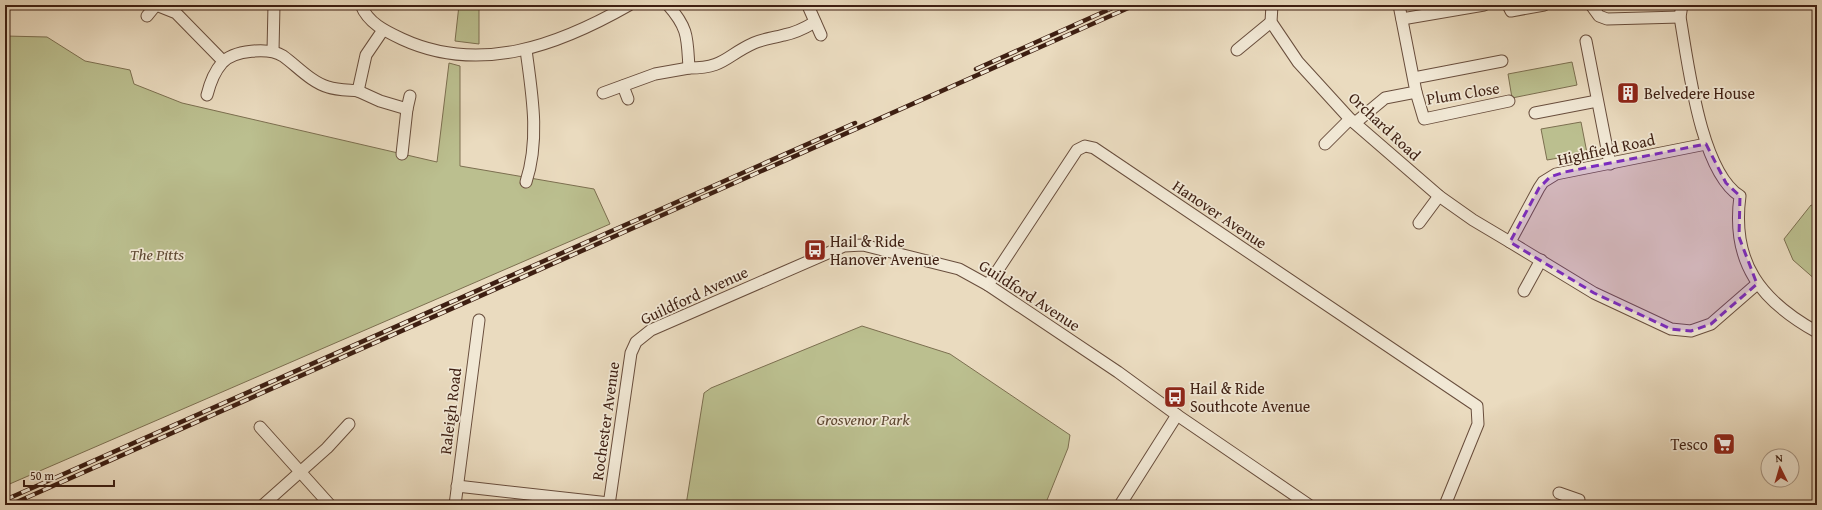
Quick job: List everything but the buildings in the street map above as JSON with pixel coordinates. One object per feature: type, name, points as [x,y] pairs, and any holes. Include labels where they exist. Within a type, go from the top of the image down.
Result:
[{"type":"street","points":[[147,16],[156,5],[176,13],[223,61]]},
{"type":"street","points":[[273,51],[274,5]]},
{"type":"street","points":[[361,5],[368,16],[383,30],[415,45],[436,52],[462,55],[504,55],[526,50],[561,39],[629,5]]},
{"type":"street","points":[[668,5],[680,20],[687,34],[689,68]]},
{"type":"street","points":[[1237,50],[1271,22],[1272,5]]},
{"type":"street","points":[[1325,144],[1353,121],[1385,98],[1416,92],[1399,5]]},
{"type":"street","points":[[1402,19],[1484,5]]},
{"type":"street","points":[[1508,5],[1511,10],[1544,5]]},
{"type":"street","points":[[1591,5],[1599,16],[1607,19],[1626,20],[1680,17]]},
{"type":"street","points":[[1682,5],[1680,17],[1693,92],[1706,144],[1712,158],[1726,183],[1732,191],[1740,196],[1737,225],[1746,261],[1757,284],[1777,305],[1795,320],[1817,332]]},
{"type":"street","points":[[809,8],[821,35]]},
{"type":"street","points":[[603,93],[655,74],[689,68],[706,68],[721,64],[753,43],[770,37],[785,35],[815,22]]},
{"type":"street","name":"Orchard Road","points":[[1271,22],[1298,62],[1353,121],[1439,196],[1473,220],[1510,242]]},
{"type":"street","points":[[358,91],[366,55],[383,30]]},
{"type":"street","points":[[1586,41],[1610,164]]},
{"type":"street","points":[[206,95],[212,78],[223,61],[244,52],[260,50],[273,51],[303,73],[327,87],[358,91],[380,101],[407,109]]},
{"type":"street","points":[[526,50],[534,108],[534,144],[526,182]]},
{"type":"street","name":"Plum Close","points":[[1414,78],[1502,61]]},
{"type":"street","points":[[623,86],[628,99]]},
{"type":"street","name":"Plum Close","points":[[1416,92],[1424,119],[1509,102]]},
{"type":"street","points":[[402,154],[410,96]]},
{"type":"street","points":[[1535,112],[1597,101]]},
{"type":"street","name":"Highfield Road","points":[[1510,242],[1544,182],[1556,174],[1706,144]]},
{"type":"street","name":"Hanover Avenue","points":[[988,285],[1077,150],[1085,146],[1094,148],[1477,406],[1478,424],[1445,505]]},
{"type":"street","points":[[1420,224],[1439,196]]},
{"type":"street","points":[[1510,242],[1594,293],[1671,329],[1691,331],[1711,324],[1757,284]]},
{"type":"street","name":"Guildford Avenue","points":[[636,342],[651,330],[844,246],[863,245],[959,269],[988,285],[1118,372],[1296,502],[1309,505]]},
{"type":"street","points":[[1524,291],[1541,260]]},
{"type":"street","name":"Raleigh Road","points":[[455,505],[479,320]]},
{"type":"street","name":"Rochester Avenue","points":[[609,504],[631,353],[636,342]]},
{"type":"street","points":[[1120,505],[1176,415]]},
{"type":"street","points":[[263,505],[301,472],[349,424]]},
{"type":"street","points":[[260,427],[330,505]]},
{"type":"street","points":[[457,486],[609,504]]},
{"type":"street","points":[[1559,493],[1579,500],[1579,505]]},
{"type":"highlighted area","points":[[1706,144],[1726,183],[1740,196],[1739,237],[1757,284],[1711,324],[1691,331],[1671,329],[1594,293],[1510,242],[1539,188],[1550,177],[1565,172]]},
{"type":"green space","points":[[459,5],[479,5],[479,44],[455,41]]},
{"type":"green space","name":"The Pitts","points":[[5,36],[47,37],[85,61],[130,70],[134,84],[182,103],[437,162],[449,63],[460,66],[460,166],[594,189],[610,224],[5,486]]},
{"type":"green space","points":[[1572,62],[1577,85],[1512,98],[1508,74]]},
{"type":"green space","points":[[1581,122],[1587,153],[1547,160],[1541,129]]},
{"type":"green space","points":[[1811,205],[1817,207],[1817,281],[1793,260],[1784,239]]},
{"type":"green space","name":"Grosvenor Park","points":[[862,326],[950,354],[1070,435],[1068,448],[1045,505],[686,505],[704,393],[711,388]]},
{"type":"railway","points":[[976,69],[1119,5]]},
{"type":"railway","points":[[10,505],[1135,5]]},
{"type":"railway","points":[[5,500],[855,123]]},
{"type":"place","name":"Belvedere House","points":[[1628,93]]},
{"type":"place","name":"Hail & Ride Hanover Avenue","points":[[815,250]]},
{"type":"place","name":"Hail & Ride Southcote Avenue","points":[[1175,397]]},
{"type":"place","name":"Tesco","points":[[1724,444]]}]
